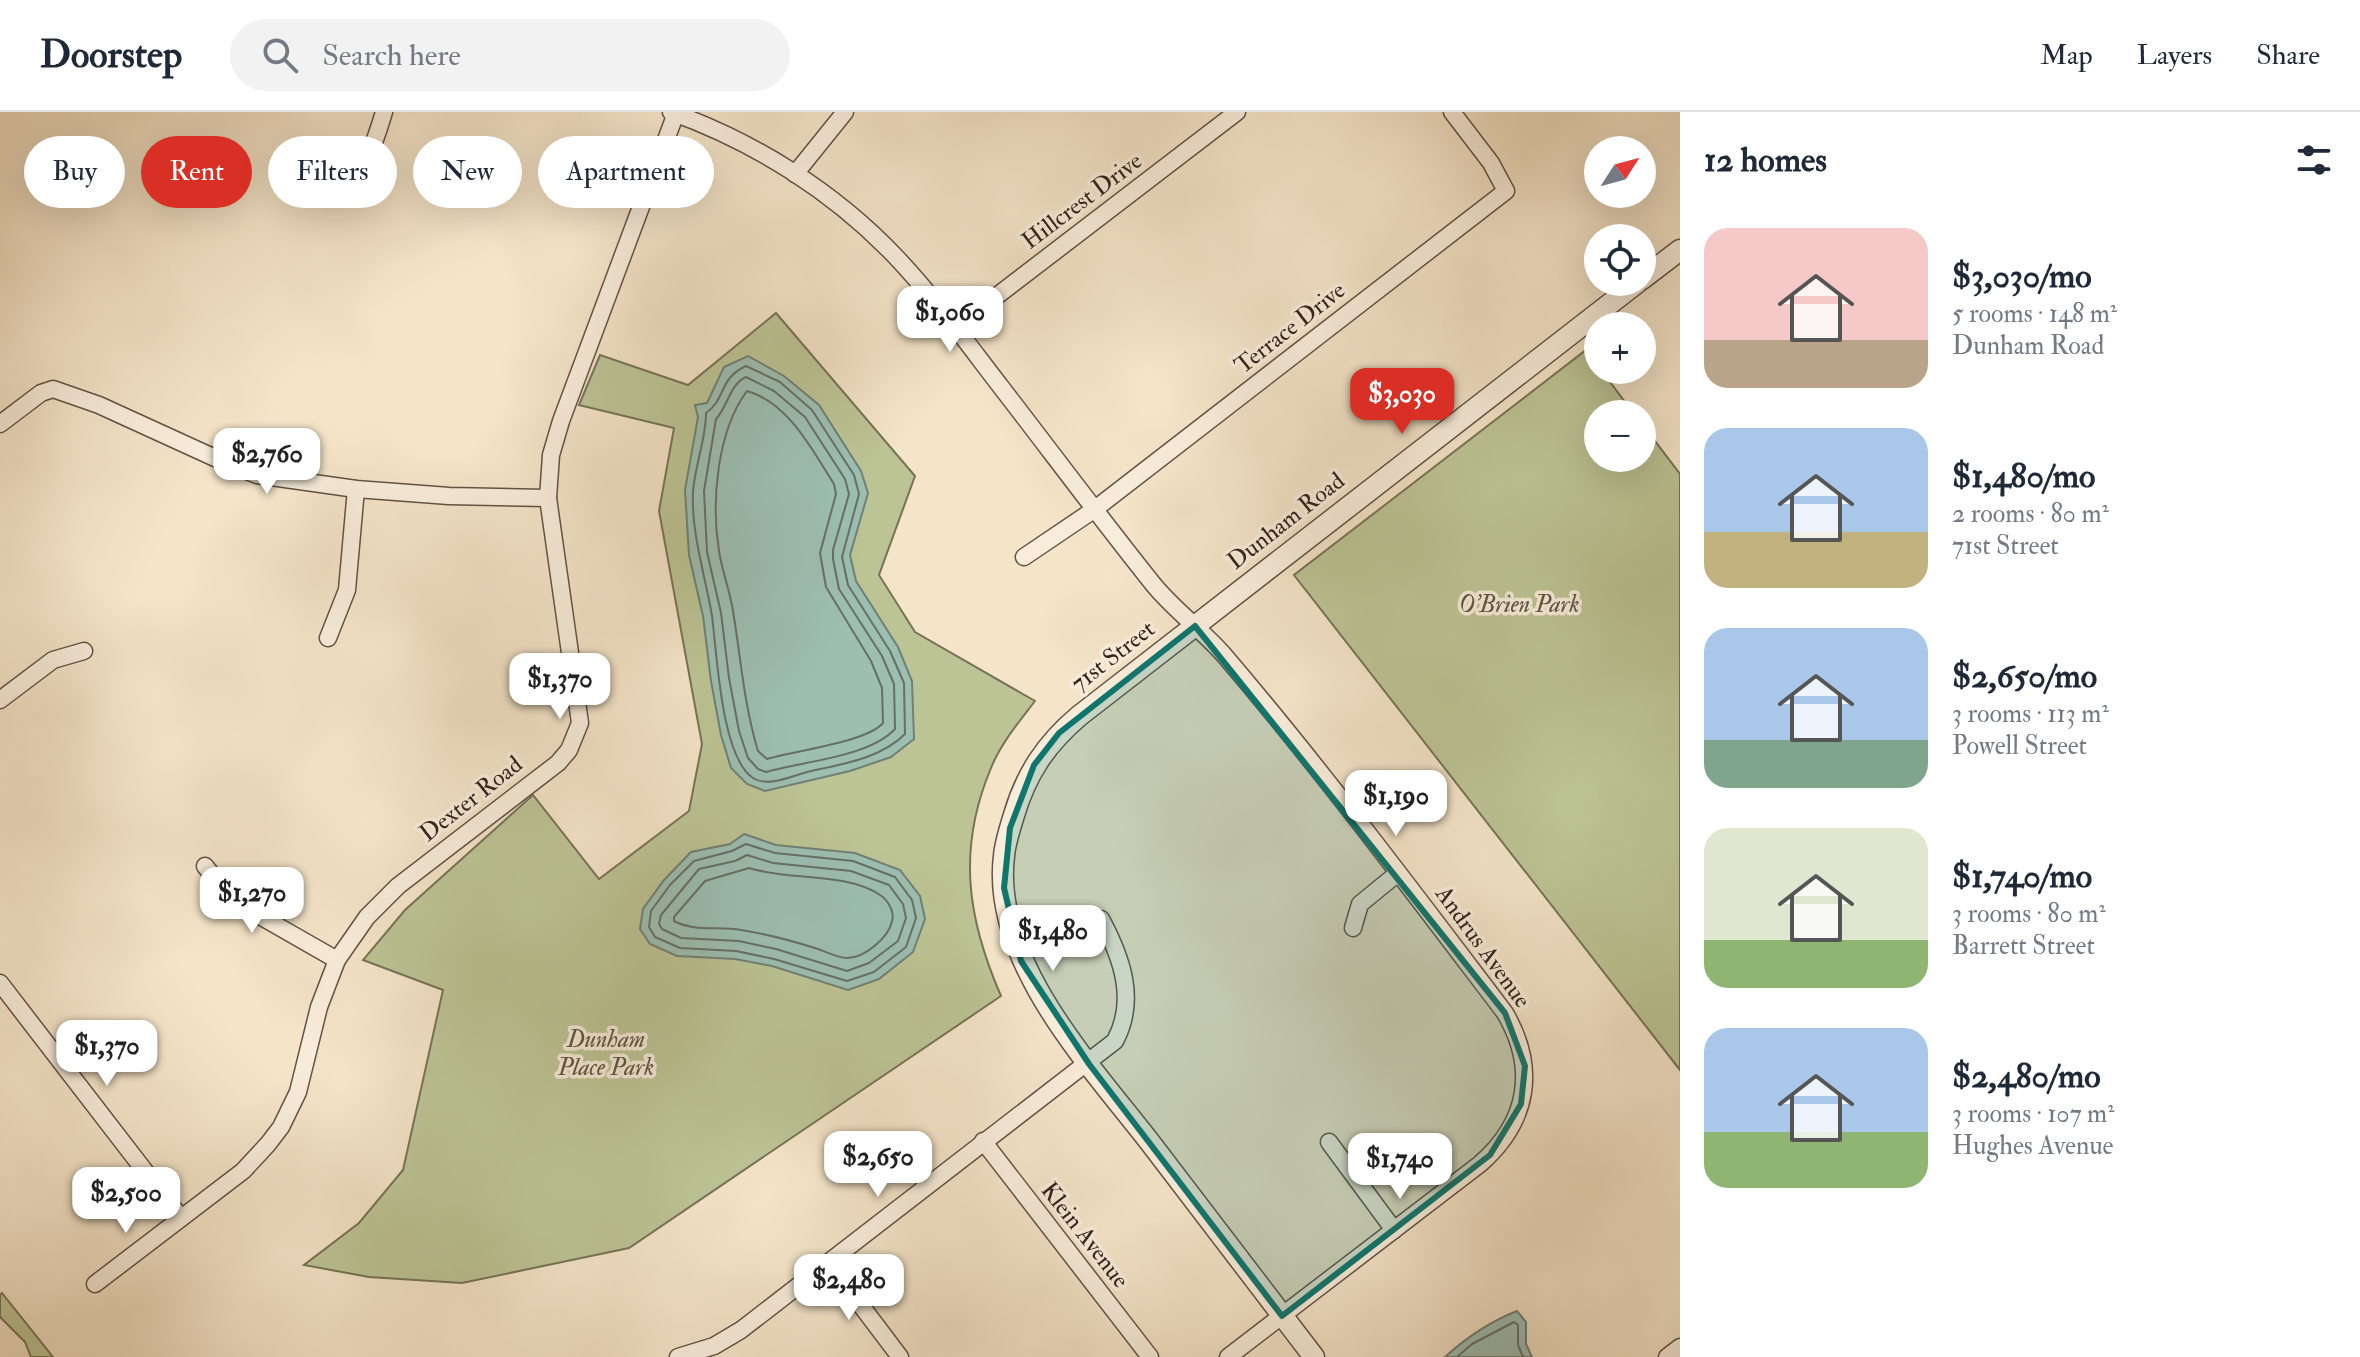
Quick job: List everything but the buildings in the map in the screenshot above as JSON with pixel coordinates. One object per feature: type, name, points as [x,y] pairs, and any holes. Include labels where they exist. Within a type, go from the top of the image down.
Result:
[{"type":"street","points":[[376,136],[384,112]]},
{"type":"street","points":[[795,174],[845,112]]},
{"type":"street","name":"Hillcrest Drive","points":[[955,328],[1237,112]]},
{"type":"street","name":"Terrace Drive","points":[[1024,557],[1095,509],[1506,191],[1491,163],[1452,112]]},
{"type":"street","name":"71st Street","points":[[674,113],[738,141],[795,174],[876,238],[926,291],[1156,588],[1195,626],[1059,733],[1034,765],[1021,791],[1003,857],[1010,926],[1021,961],[1089,1064],[1314,1357]]},
{"type":"street","name":"Dexter Road","points":[[95,1284],[243,1171],[281,1127],[298,1092],[319,1007],[337,960],[380,902],[558,763],[576,738],[580,723],[577,694],[551,533],[548,498],[551,455],[674,113]]},
{"type":"street","name":"Dunham Road","points":[[1656,269],[1680,250]]},
{"type":"street","name":"Dunham Road","points":[[1195,626],[1621,296]]},
{"type":"street","points":[[0,424],[41,393],[53,389],[99,405],[257,475],[356,489],[449,496],[548,498]]},
{"type":"street","points":[[328,638],[347,590],[356,489]]},
{"type":"street","name":"Andrus Avenue","points":[[1195,626],[1222,652],[1398,873],[1505,1013],[1520,1046],[1525,1066],[1524,1085],[1514,1122],[1500,1144],[1480,1164],[1394,1230]]},
{"type":"street","points":[[0,700],[53,660],[84,651]]},
{"type":"street","points":[[205,866],[232,900],[337,960]]},
{"type":"street","points":[[1353,928],[1360,904],[1398,873]]},
{"type":"street","points":[[678,1357],[727,1340],[1115,1041],[1124,1024],[1127,1005],[1117,948],[1101,919]]},
{"type":"street","points":[[0,983],[181,1218]]},
{"type":"street","name":"Klein Avenue","points":[[983,1141],[1150,1357]]},
{"type":"street","points":[[1228,1357],[1394,1230],[1329,1142]]},
{"type":"street","points":[[829,1263],[900,1357]]},
{"type":"street","points":[[1667,1357],[1680,1347]]},
{"type":"highlighted area","points":[[1195,626],[1505,1013],[1525,1066],[1521,1104],[1490,1155],[1282,1316],[1089,1064],[1021,961],[1004,888],[1010,828],[1034,765],[1059,733]]},
{"type":"green space","name":"Dunham Place Park","points":[[776,313],[915,476],[879,575],[915,632],[1035,701],[995,759],[973,827],[970,883],[974,911],[980,939],[1001,996],[629,1248],[462,1283],[369,1277],[304,1265],[359,1223],[403,1170],[443,990],[363,960],[405,910],[533,795],[599,879],[689,811],[702,744],[659,511],[674,428],[579,405],[600,355],[688,385]]},
{"type":"green space","name":"O'Brien Park","points":[[1584,352],[1584,384],[1612,384],[1624,400],[1584,400],[1584,472],[1656,472],[1656,442],[1680,474],[1680,1070],[1294,575]]},
{"type":"green space","points":[[2,1293],[53,1357],[31,1357],[25,1342],[0,1317]]},
{"type":"water","points":[[748,356],[784,376],[819,405],[861,471],[868,493],[850,555],[856,581],[898,647],[912,681],[914,739],[891,757],[850,771],[765,791],[747,784],[731,768],[721,735],[703,616],[689,555],[685,490],[698,417],[695,405],[707,403],[724,367]]},
{"type":"water","points":[[744,834],[776,845],[855,853],[900,870],[920,896],[925,919],[913,952],[879,979],[848,990],[772,966],[735,959],[677,956],[650,944],[640,929],[643,909],[664,880],[691,852],[730,844]]},
{"type":"water","points":[[1517,1311],[1526,1322],[1526,1344],[1532,1357],[1445,1357],[1479,1331]]}]
